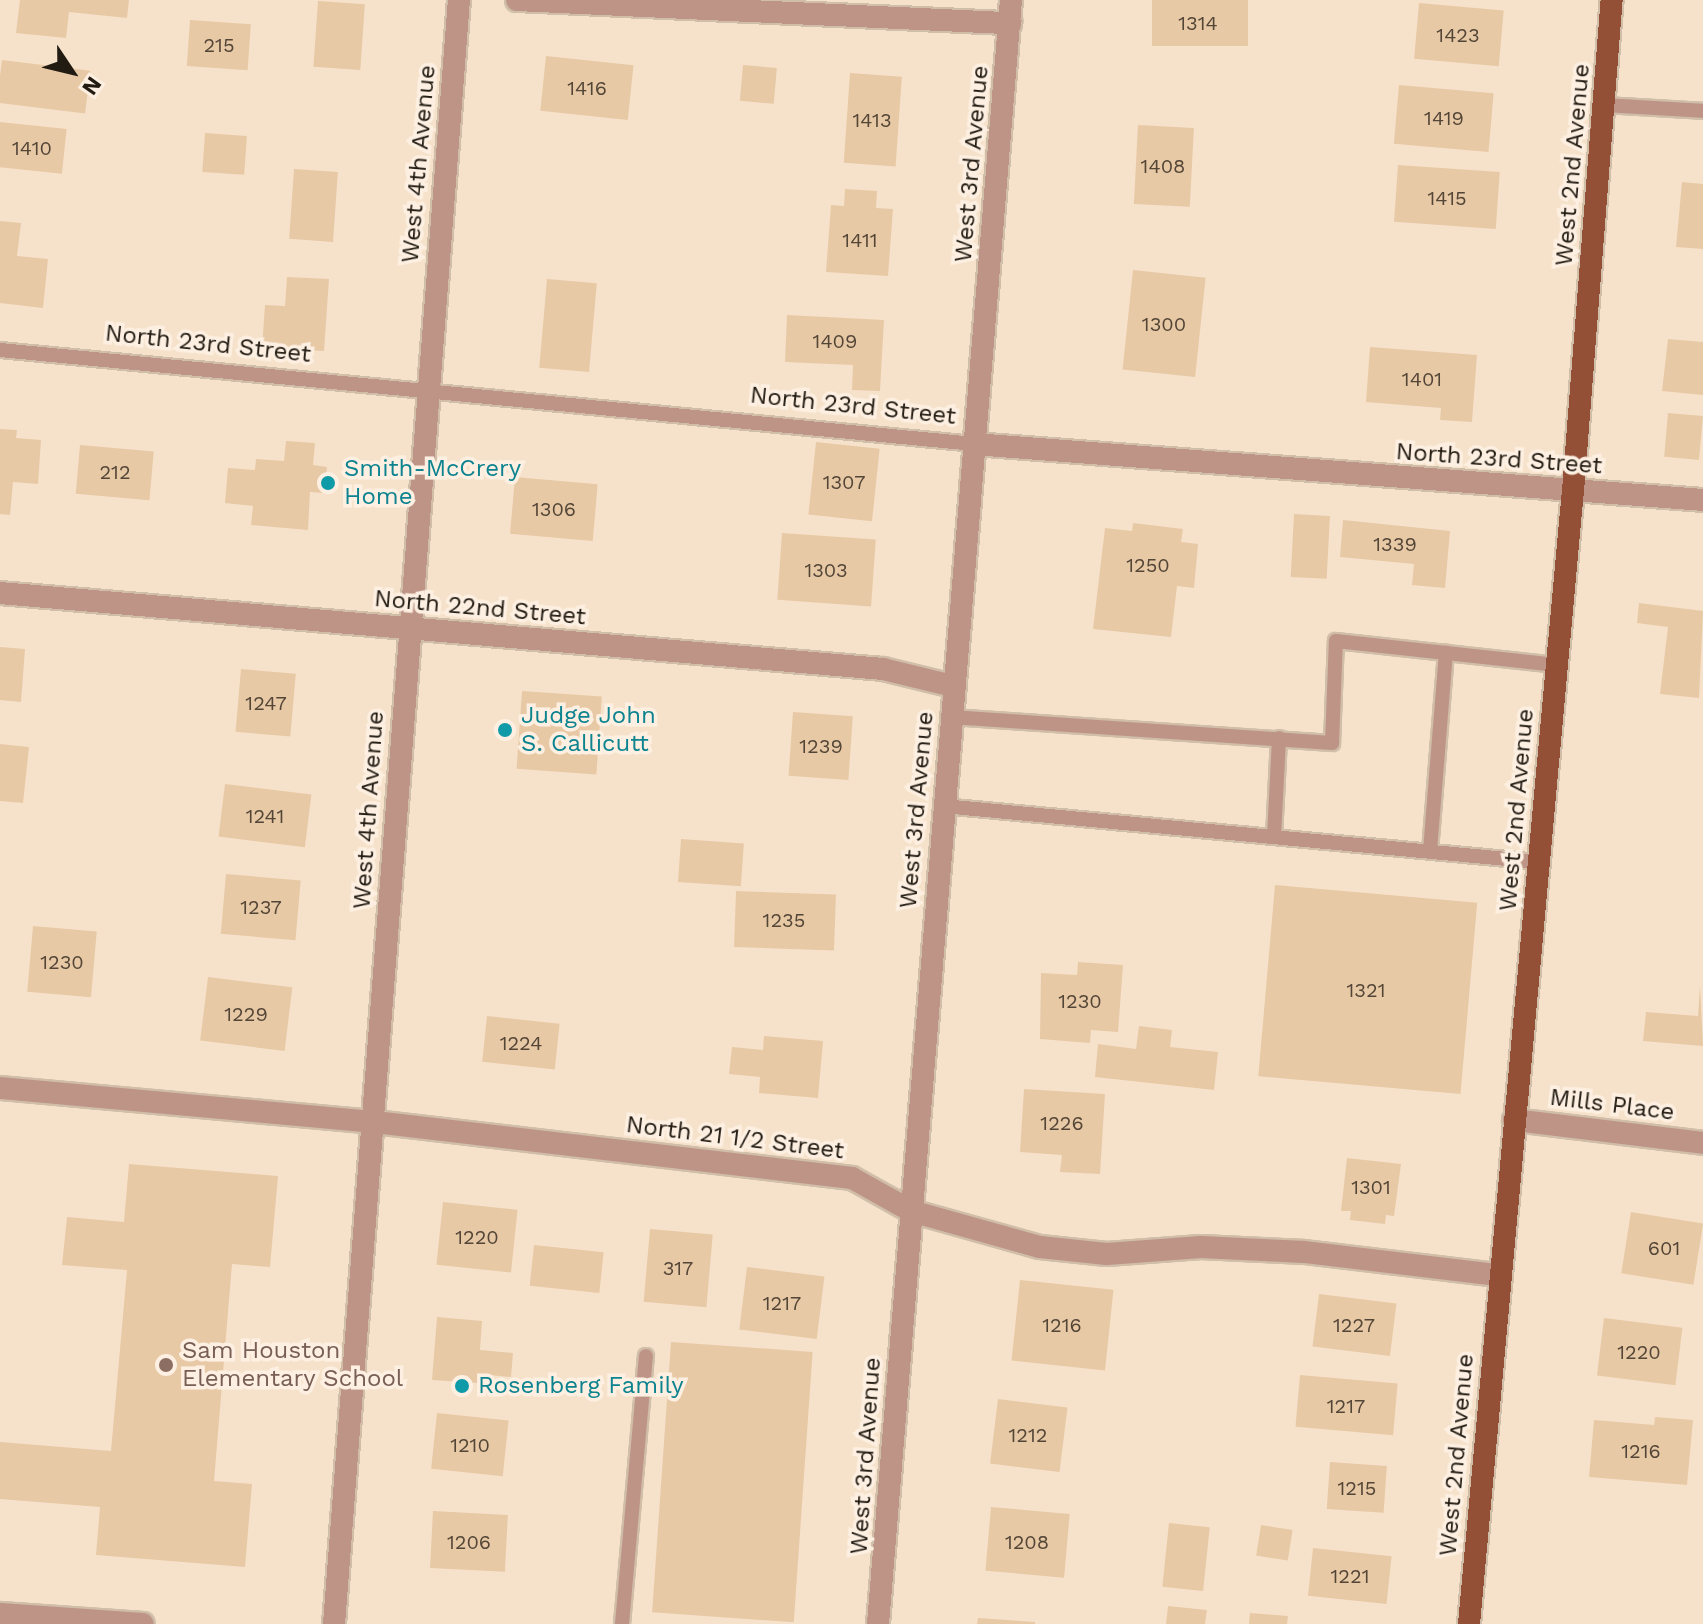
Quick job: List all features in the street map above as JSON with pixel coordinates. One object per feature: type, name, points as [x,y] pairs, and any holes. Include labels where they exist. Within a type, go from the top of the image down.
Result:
[{"type":"main road","name":"West 2nd Avenue","points":[[1469,1624],[1498,1275],[1573,491],[1612,0]]},
{"type":"street","name":"West 4th Avenue","points":[[334,1624],[375,1122],[407,628],[459,0]]},
{"type":"street","points":[[517,0],[1010,23]]},
{"type":"street","name":"West 3rd Avenue","points":[[878,1624],[1011,0]]},
{"type":"street","name":"North 23rd Street","points":[[974,444],[1703,500]]},
{"type":"street","name":"North 22nd Street","points":[[0,593],[883,669],[953,686]]},
{"type":"street","name":"North 21 1/2 Street","points":[[0,1088],[375,1122],[852,1178],[911,1211],[1040,1247],[1107,1254],[1201,1247],[1304,1252],[1498,1275]]},
{"type":"street","name":"Mills Place","points":[[1514,1120],[1703,1143]]},
{"type":"street","points":[[0,1614],[143,1624]]},
{"type":"lane","points":[[1603,105],[1703,111]]},
{"type":"lane","name":"North 23rd Street","points":[[0,350],[974,444]]},
{"type":"lane","points":[[951,717],[1332,743],[1336,641],[1557,665]]},
{"type":"lane","points":[[1430,851],[1446,653]]},
{"type":"lane","points":[[1274,837],[1279,738]]},
{"type":"lane","points":[[943,806],[1539,862]]},
{"type":"lane","points":[[622,1624],[646,1356]]},
{"type":"building","points":[[20,0],[129,0],[127,18],[69,12],[66,38],[16,33]]},
{"type":"building","points":[[1152,0],[1248,0],[1248,46],[1152,46]]},
{"type":"building","points":[[318,1],[365,4],[360,70],[313,67]]},
{"type":"building","points":[[1419,3],[1504,10],[1499,66],[1414,59]]},
{"type":"building","points":[[190,20],[251,24],[248,70],[187,66]]},
{"type":"building","points":[[546,56],[634,65],[628,120],[540,111]]},
{"type":"building","points":[[2,60],[90,71],[85,114],[0,103]]},
{"type":"building","points":[[743,65],[777,68],[774,104],[740,101]]},
{"type":"building","points":[[850,73],[902,77],[896,166],[844,163]]},
{"type":"building","points":[[1399,85],[1494,93],[1488,152],[1394,144]]},
{"type":"building","points":[[0,122],[67,129],[62,174],[0,167]]},
{"type":"building","points":[[1138,125],[1194,128],[1190,207],[1134,204]]},
{"type":"building","points":[[205,133],[247,136],[244,175],[202,172]]},
{"type":"building","points":[[1398,165],[1500,172],[1496,229],[1394,222]]},
{"type":"building","points":[[294,169],[338,172],[333,242],[289,239]]},
{"type":"building","points":[[1682,182],[1703,184],[1703,249],[1676,247]]},
{"type":"building","points":[[845,189],[877,191],[876,208],[893,209],[888,276],[826,272],[831,205],[844,206]]},
{"type":"building","points":[[0,221],[21,223],[17,256],[48,259],[43,308],[0,303]]},
{"type":"building","points":[[1133,270],[1206,278],[1195,377],[1123,369]]},
{"type":"building","points":[[287,277],[329,279],[324,351],[262,348],[265,305],[285,306]]},
{"type":"building","points":[[547,279],[597,283],[589,372],[539,368]]},
{"type":"building","points":[[787,315],[884,320],[880,391],[852,390],[853,365],[785,362]]},
{"type":"building","points":[[1668,339],[1703,342],[1703,395],[1662,391]]},
{"type":"building","points":[[1370,347],[1477,355],[1472,422],[1440,420],[1441,408],[1366,402]]},
{"type":"building","points":[[1668,413],[1703,416],[1699,460],[1664,457]]},
{"type":"building","points":[[0,429],[17,430],[16,438],[41,440],[38,484],[13,482],[10,515],[0,514]]},
{"type":"building","points":[[286,441],[315,443],[313,465],[327,467],[324,493],[310,492],[308,530],[251,525],[253,506],[225,503],[228,468],[255,470],[256,459],[284,461]]},
{"type":"building","points":[[816,442],[880,449],[872,521],[808,515]]},
{"type":"building","points":[[80,445],[154,451],[149,500],[76,494]]},
{"type":"building","points":[[515,477],[598,484],[593,541],[510,534]]},
{"type":"building","points":[[1294,514],[1330,516],[1327,579],[1291,577]]},
{"type":"building","points":[[1343,520],[1450,531],[1445,588],[1412,585],[1414,564],[1340,557]]},
{"type":"building","points":[[1133,523],[1183,529],[1181,542],[1198,544],[1194,588],[1177,586],[1171,637],[1093,629],[1105,528],[1132,531]]},
{"type":"building","points":[[782,533],[876,540],[871,606],[777,600]]},
{"type":"building","points":[[1639,603],[1703,611],[1699,698],[1660,694],[1668,627],[1637,623]]},
{"type":"building","points":[[0,647],[25,649],[21,702],[0,700]]},
{"type":"building","points":[[241,669],[296,674],[290,737],[236,732]]},
{"type":"building","points":[[522,691],[602,697],[596,774],[517,769]]},
{"type":"building","points":[[793,712],[853,716],[848,780],[789,776]]},
{"type":"building","points":[[0,744],[29,747],[23,803],[0,801]]},
{"type":"building","points":[[225,784],[311,795],[305,847],[219,837]]},
{"type":"building","points":[[681,839],[744,843],[741,886],[678,882]]},
{"type":"building","points":[[226,874],[301,881],[295,940],[221,934]]},
{"type":"building","points":[[1275,885],[1477,903],[1460,1094],[1258,1076]]},
{"type":"building","points":[[736,891],[836,894],[834,950],[734,947]]},
{"type":"building","points":[[33,926],[97,932],[91,997],[27,992]]},
{"type":"building","points":[[1078,962],[1123,965],[1118,1032],[1091,1030],[1090,1043],[1040,1039],[1041,973],[1077,975]]},
{"type":"building","points":[[208,977],[292,987],[285,1051],[200,1041]]},
{"type":"building","points":[[1700,986],[1703,1046],[1643,1041],[1646,1012],[1698,1016]]},
{"type":"building","points":[[487,1016],[560,1024],[555,1069],[482,1062]]},
{"type":"building","points":[[1139,1026],[1172,1030],[1170,1047],[1218,1052],[1214,1090],[1095,1077],[1098,1044],[1136,1049]]},
{"type":"building","points":[[764,1036],[823,1041],[818,1098],[759,1093],[760,1077],[729,1074],[732,1047],[763,1050]]},
{"type":"building","points":[[1024,1089],[1105,1094],[1100,1174],[1060,1172],[1062,1155],[1020,1152]]},
{"type":"building","points":[[1347,1158],[1401,1164],[1394,1216],[1386,1215],[1385,1224],[1350,1220],[1351,1211],[1341,1211]]},
{"type":"building","points":[[129,1164],[278,1176],[270,1267],[232,1264],[214,1481],[252,1484],[245,1567],[96,1555],[100,1507],[0,1499],[0,1442],[111,1451],[127,1270],[62,1265],[67,1217],[124,1222]]},
{"type":"building","points":[[443,1202],[518,1210],[511,1272],[436,1265]]},
{"type":"building","points":[[1631,1212],[1703,1223],[1693,1285],[1621,1273]]},
{"type":"building","points":[[650,1229],[713,1234],[706,1307],[644,1302]]},
{"type":"building","points":[[534,1245],[604,1252],[599,1293],[530,1286]]},
{"type":"building","points":[[747,1267],[824,1277],[817,1339],[739,1330]]},
{"type":"building","points":[[1020,1280],[1113,1290],[1105,1370],[1012,1361]]},
{"type":"building","points":[[1319,1294],[1396,1304],[1390,1356],[1313,1347]]},
{"type":"building","points":[[437,1317],[482,1321],[480,1350],[513,1353],[511,1377],[478,1374],[478,1383],[432,1380]]},
{"type":"building","points":[[1604,1318],[1682,1328],[1675,1385],[1597,1376]]},
{"type":"building","points":[[671,1342],[813,1352],[794,1622],[652,1612]]},
{"type":"building","points":[[1300,1375],[1398,1384],[1393,1435],[1295,1427]]},
{"type":"building","points":[[998,1399],[1067,1408],[1060,1472],[990,1464]]},
{"type":"building","points":[[437,1413],[509,1421],[503,1476],[431,1469]]},
{"type":"building","points":[[1655,1417],[1693,1420],[1687,1485],[1589,1477],[1594,1420],[1654,1425]]},
{"type":"building","points":[[1330,1462],[1387,1466],[1384,1513],[1327,1509]]},
{"type":"building","points":[[991,1507],[1070,1514],[1064,1578],[985,1571]]},
{"type":"building","points":[[433,1511],[508,1515],[505,1572],[430,1568]]},
{"type":"building","points":[[1169,1523],[1210,1527],[1203,1591],[1162,1587]]},
{"type":"building","points":[[1261,1525],[1293,1530],[1288,1561],[1256,1556]]},
{"type":"building","points":[[1313,1548],[1392,1556],[1387,1604],[1308,1596]]},
{"type":"building","points":[[1168,1606],[1207,1610],[1205,1624],[1166,1624]]},
{"type":"building","points":[[1250,1613],[1288,1616],[1287,1624],[1249,1624]]},
{"type":"building","points":[[978,1618],[1035,1622],[1035,1624],[977,1624]]},
{"type":"place","name":"Smith-McCrery Home","points":[[328,483]]},
{"type":"place","name":"Judge John S. Callicutt","points":[[505,730]]},
{"type":"place","name":"Sam Houston Elementary School","points":[[166,1365]]},
{"type":"place","name":"Rosenberg Family","points":[[462,1386]]}]
